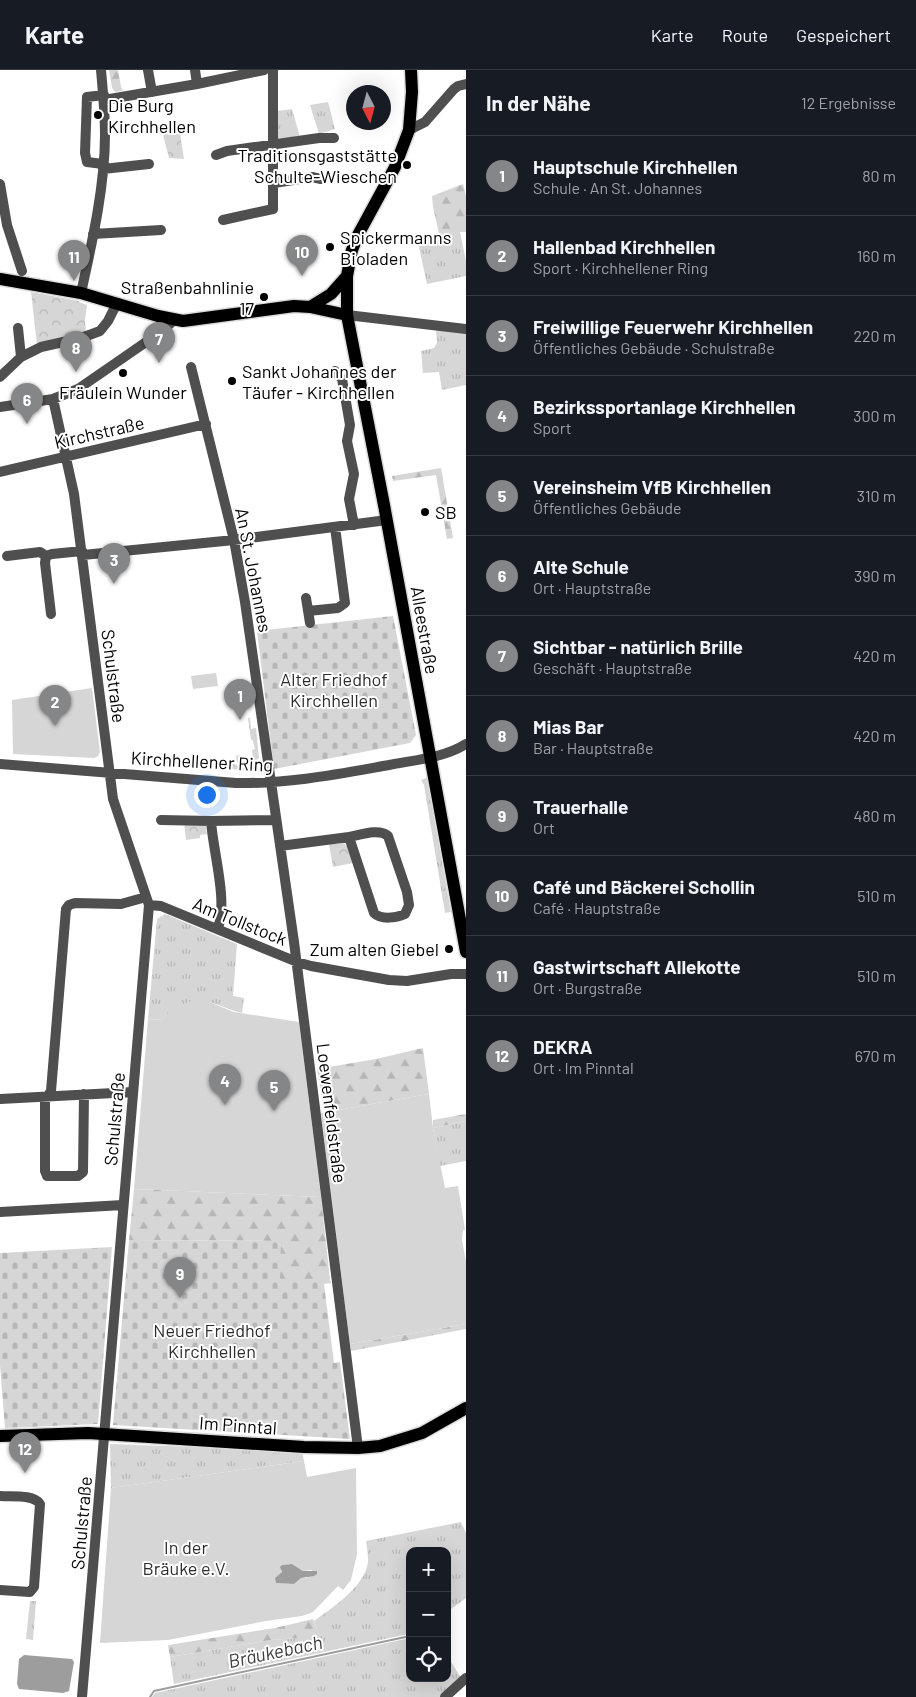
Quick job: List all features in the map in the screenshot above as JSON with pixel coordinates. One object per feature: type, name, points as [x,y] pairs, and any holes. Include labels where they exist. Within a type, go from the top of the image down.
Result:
[{"type":"main road","name":"Alleestraße","points":[[411,70],[412,92],[409,130],[396,167],[352,250],[347,276],[347,315],[387,520],[466,952]]},
{"type":"main road","points":[[310,307],[331,294],[347,276]]},
{"type":"main road","points":[[0,279],[81,293],[174,320],[192,320],[275,307],[310,307],[347,315]]},
{"type":"main road","name":"Im Pinntal","points":[[0,1436],[104,1434],[304,1447],[358,1448],[380,1446],[422,1433],[466,1408]]},
{"type":"street","points":[[81,293],[93,234],[103,167],[105,136],[101,70]]},
{"type":"street","points":[[148,70],[152,92]]},
{"type":"street","points":[[195,70],[197,84]]},
{"type":"street","points":[[149,164],[103,167],[86,161],[87,97],[152,92],[264,70]]},
{"type":"street","points":[[223,220],[273,209],[273,70]]},
{"type":"street","points":[[409,130],[425,122],[454,88],[461,84],[466,84]]},
{"type":"street","points":[[216,155],[227,151],[273,144],[334,138]]},
{"type":"street","points":[[274,183],[312,177],[321,179]]},
{"type":"street","points":[[0,184],[7,225],[22,270]]},
{"type":"street","points":[[93,234],[161,230]]},
{"type":"street","points":[[0,377],[21,357],[41,347],[81,338],[100,331],[108,321],[117,303]]},
{"type":"street","points":[[347,315],[466,329]]},
{"type":"street","points":[[0,408],[52,399],[78,389],[162,331],[174,320]]},
{"type":"street","points":[[18,328],[21,357]]},
{"type":"street","name":"An St. Johannes","points":[[191,367],[234,540],[271,782]]},
{"type":"street","points":[[335,372],[342,380],[350,425],[347,441],[354,474],[349,499],[354,524]]},
{"type":"street","name":"Schulstraße","points":[[52,399],[74,494],[113,799],[148,901],[82,1697]]},
{"type":"street","name":"Kirchstraße","points":[[0,472],[206,424]]},
{"type":"street","points":[[46,556],[234,540],[387,520]]},
{"type":"street","points":[[308,611],[338,608],[345,603],[334,527]]},
{"type":"street","points":[[7,556],[40,552],[46,556]]},
{"type":"street","points":[[46,556],[45,563],[51,614]]},
{"type":"street","points":[[306,598],[310,623]]},
{"type":"street","name":"Kirchhellener Ring","points":[[0,764],[236,783],[271,782],[329,775],[430,757],[458,749],[466,744]]},
{"type":"street","name":"Loewenfeldstraße","points":[[271,782],[297,962],[358,1448]]},
{"type":"street","points":[[161,820],[276,820]]},
{"type":"street","points":[[211,821],[222,918],[218,928]]},
{"type":"street","points":[[280,846],[380,832],[386,834],[407,892],[409,909],[405,914],[383,918],[374,913],[349,837]]},
{"type":"street","points":[[84,1094],[84,1169],[81,1175],[78,1176],[49,1176],[45,1174],[45,1100],[51,1091],[66,909],[69,905],[75,903],[121,904],[148,901]]},
{"type":"street","name":"Am Tollstock","points":[[148,901],[310,966],[389,980],[414,980],[450,974],[466,974]]},
{"type":"street","points":[[0,1099],[133,1092]]},
{"type":"street","points":[[0,1212],[123,1205]]},
{"type":"street","points":[[0,1496],[32,1498],[40,1504],[34,1586],[30,1592],[0,1590]]},
{"type":"street","points":[[445,1697],[466,1678]]},
{"type":"green space","points":[[109,70],[118,70],[123,91],[115,92],[112,88]]},
{"type":"green space","points":[[328,102],[335,129],[319,134],[310,105]]},
{"type":"green space","points":[[292,109],[300,137],[279,140],[277,137],[277,111]]},
{"type":"green space","points":[[179,127],[184,159],[169,158],[162,131]]},
{"type":"green space","points":[[463,184],[466,196],[466,232],[460,232],[446,239],[440,238],[432,196]]},
{"type":"green space","points":[[460,232],[466,261],[466,276],[427,284],[417,238],[439,234],[439,237],[448,238]]},
{"type":"green space","points":[[31,292],[79,301],[87,305],[86,333],[37,344]]},
{"type":"green space","points":[[436,330],[466,332],[466,385],[442,390],[439,372],[423,373],[421,351],[434,348],[437,343]]},
{"type":"green space","points":[[441,468],[453,538],[447,539],[436,475],[393,481],[392,476]]},
{"type":"green space","name":"Alter Friedhof Kirchhellen","points":[[393,616],[416,735],[410,743],[274,769],[257,631]]},
{"type":"green space","points":[[216,673],[218,686],[193,689],[191,676]]},
{"type":"green space","points":[[92,688],[100,752],[98,756],[94,758],[13,754],[12,700]]},
{"type":"green space","points":[[248,718],[250,718],[251,729],[256,728],[259,758],[252,762],[237,762],[236,756],[240,755],[241,759],[253,757],[252,750],[255,749],[251,739]]},
{"type":"green space","points":[[230,763],[242,767],[254,765],[256,768],[254,771],[218,768]]},
{"type":"green space","points":[[427,778],[451,912],[445,913],[424,785],[421,780]]},
{"type":"green space","points":[[184,822],[205,823],[207,834],[200,835],[200,838],[186,840]]},
{"type":"green space","points":[[343,843],[347,846],[353,863],[333,867],[329,844]]},
{"type":"green space","points":[[165,914],[237,944],[233,996],[244,998],[242,1013],[216,1004],[200,1001],[179,1006],[161,1020],[148,1019],[157,919]]},
{"type":"green space","points":[[191,1001],[207,1001],[234,1012],[299,1022],[321,1197],[134,1189],[148,1019],[161,1020],[173,1008]]},
{"type":"green space","points":[[423,1048],[429,1094],[327,1112],[327,1109],[324,1108],[317,1069],[376,1059]]},
{"type":"green space","points":[[429,1094],[433,1128],[445,1188],[458,1186],[465,1230],[463,1230],[462,1240],[466,1262],[466,1324],[350,1344],[321,1113]]},
{"type":"green space","points":[[466,1114],[466,1121],[433,1128],[433,1120]]},
{"type":"green space","points":[[466,1121],[466,1161],[440,1166],[433,1128]]},
{"type":"green space","points":[[134,1189],[321,1197],[330,1280],[280,1280],[280,1241],[129,1240]]},
{"type":"green space","name":"Neuer Friedhof Kirchhellen","points":[[129,1240],[281,1241],[280,1280],[330,1280],[331,1283],[324,1284],[334,1363],[340,1362],[350,1439],[113,1425]]},
{"type":"green space","name":"Neuer Friedhof Kirchhellen","points":[[112,1247],[98,1424],[5,1428],[0,1365],[0,1253]]},
{"type":"green space","points":[[466,1324],[466,1329],[351,1351],[350,1344]]},
{"type":"green space","points":[[110,1444],[302,1451],[304,1461],[111,1488]]},
{"type":"green space","name":"In der Bräuke e.V.","points":[[304,1461],[307,1477],[356,1468],[357,1554],[351,1580],[343,1590],[338,1586],[313,1612],[302,1616],[168,1640],[100,1643],[111,1488]],"holes":[[[292,1564],[303,1571],[312,1570],[307,1578],[301,1578],[294,1584],[276,1583],[278,1576],[282,1572],[282,1565]]]},
{"type":"green space","points":[[461,1522],[466,1533],[466,1598],[451,1609],[451,1547],[406,1547],[406,1634],[174,1684],[170,1657],[271,1640],[298,1638],[317,1629],[314,1621],[355,1588],[361,1579],[368,1561],[366,1541]]},
{"type":"green space","points":[[30,1601],[36,1601],[33,1640],[26,1639]]},
{"type":"green space","points":[[313,1619],[317,1629],[313,1634],[298,1638],[271,1640],[170,1657],[168,1645],[275,1628]]},
{"type":"green space","points":[[406,1639],[406,1682],[451,1682],[451,1662],[461,1678],[440,1697],[152,1697],[155,1693]]},
{"type":"shaded area","points":[[292,1564],[303,1571],[317,1571],[317,1574],[301,1578],[294,1584],[276,1583],[275,1578],[282,1572],[280,1567]]},
{"type":"shaded area","points":[[24,1655],[72,1659],[74,1662],[69,1691],[63,1693],[19,1689],[17,1684],[19,1659]]},
{"type":"waterway","name":"Bräukebach","points":[[150,1697],[154,1691],[406,1637]]},
{"type":"place","name":"Die Burg Kirchhellen","points":[[98,115]]},
{"type":"place","name":"Traditionsgaststätte Schulte-Wieschen","points":[[407,165]]},
{"type":"place","name":"Spickermanns Bioladen","points":[[330,247]]},
{"type":"place","name":"Café und Bäckerei Schollin","points":[[302,276]]},
{"type":"place","name":"Gastwirtschaft Allekotte","points":[[74,281]]},
{"type":"place","name":"Straßenbahnlinie 17","points":[[264,297]]},
{"type":"place","name":"Sichtbar - natürlich Brille","points":[[159,363]]},
{"type":"place","name":"Mias Bar","points":[[76,372]]},
{"type":"place","name":"Fräulein Wunder","points":[[123,373]]},
{"type":"place","name":"Sankt Johannes der Täufer - Kirchhellen","points":[[232,381]]},
{"type":"place","name":"Alte Schule","points":[[27,424]]},
{"type":"place","name":"SB","points":[[425,512]]},
{"type":"place","name":"Freiwillige Feuerwehr Kirchhellen","points":[[114,584]]},
{"type":"place","name":"Hauptschule Kirchhellen","points":[[240,720]]},
{"type":"place","name":"Hallenbad Kirchhellen","points":[[55,726]]},
{"type":"place","name":"Zum alten Giebel","points":[[449,949]]},
{"type":"place","name":"Bezirkssportanlage Kirchhellen","points":[[225,1105]]},
{"type":"place","name":"Vereinsheim VfB Kirchhellen","points":[[274,1111]]},
{"type":"place","name":"Trauerhalle","points":[[180,1298]]},
{"type":"place","name":"DEKRA","points":[[25,1473]]}]
